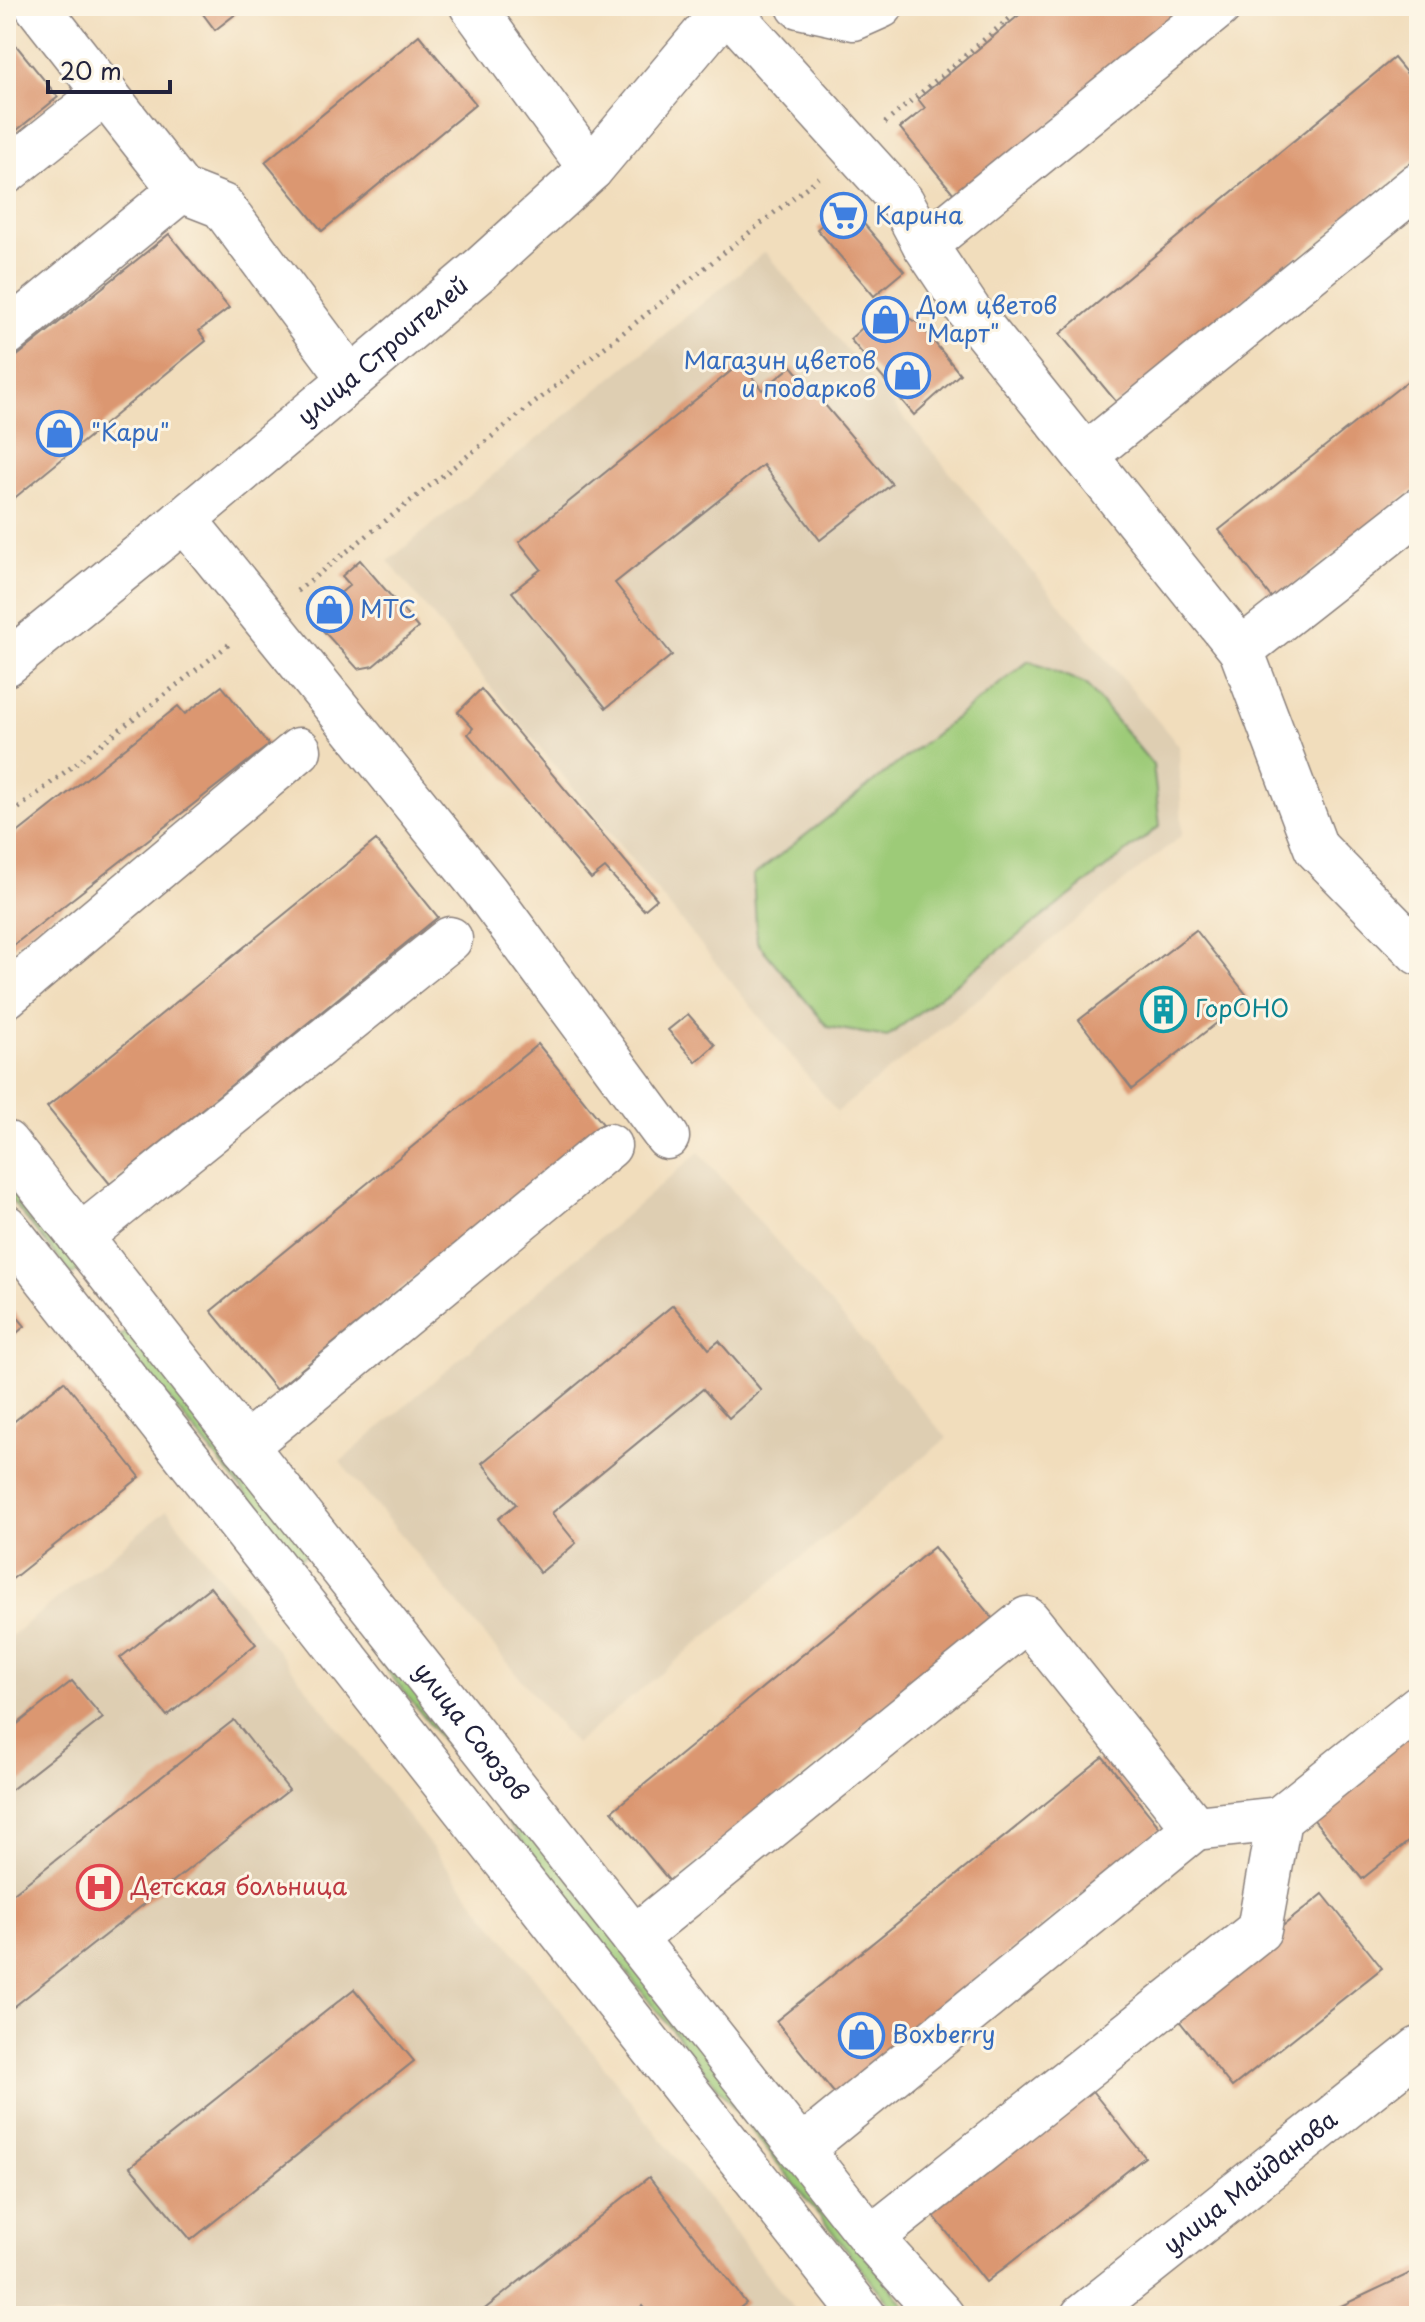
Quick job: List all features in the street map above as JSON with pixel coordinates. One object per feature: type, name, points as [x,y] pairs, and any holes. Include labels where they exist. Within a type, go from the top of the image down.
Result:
[{"type":"street","points":[[37,6],[181,190],[222,206],[351,379]]},
{"type":"street","points":[[472,6],[591,169]]},
{"type":"street","points":[[799,6],[854,18],[881,6]]},
{"type":"street","points":[[925,245],[1219,6]]},
{"type":"street","points":[[727,7],[902,202],[925,245],[969,311],[1241,650],[1316,848],[1419,953]]},
{"type":"street","name":"улица Строителей","points":[[6,664],[351,379],[483,267],[591,169],[727,7]]},
{"type":"street","points":[[6,172],[105,93]]},
{"type":"street","points":[[1085,456],[1419,184]]},
{"type":"street","points":[[6,334],[181,190]]},
{"type":"street","points":[[1241,650],[1419,510]]},
{"type":"street","points":[[184,519],[486,892],[667,1137]]},
{"type":"street","points":[[6,996],[299,750]]},
{"type":"street","points":[[80,1237],[450,939]]},
{"type":"street","name":"улица Союзов","points":[[6,1143],[871,2238],[942,2316]]},
{"type":"street","points":[[245,1446],[609,1146]]},
{"type":"street","points":[[6,1227],[864,2316]]},
{"type":"street","points":[[89,1331],[130,1300]]},
{"type":"street","points":[[324,1628],[362,1594]]},
{"type":"street","points":[[634,1938],[1027,1619],[1195,1828]]},
{"type":"street","points":[[801,2149],[1195,1828],[1279,1819],[1419,1707]]},
{"type":"street","points":[[871,2238],[1259,1930],[1279,1819]]},
{"type":"street","name":"улица Майданова","points":[[1083,2316],[1417,2054]]},
{"type":"path","points":[[6,818],[855,149],[1024,6]]},
{"type":"shaded area","points":[[765,252],[1179,746],[1182,835],[837,1112],[388,561]]},
{"type":"shaded area","points":[[699,1152],[947,1438],[575,1744],[340,1462]]},
{"type":"shaded area","points":[[167,1510],[800,2316],[6,2316],[6,1640]]},
{"type":"green space","points":[[1029,661],[1086,684],[1153,765],[1160,826],[887,1037],[828,1027],[757,942],[753,876]]},
{"type":"green space","points":[[6,1174],[81,1270],[72,1275],[6,1194]]},
{"type":"green space","points":[[131,1330],[309,1550],[300,1560],[118,1337]]},
{"type":"green space","points":[[371,1627],[913,2316],[899,2316],[362,1639]]},
{"type":"building","points":[[197,6],[246,6],[215,30]]},
{"type":"building","points":[[1030,6],[1195,6],[958,199],[900,128],[925,108],[918,99]]},
{"type":"building","points":[[6,33],[58,97],[6,139]]},
{"type":"building","points":[[419,35],[476,104],[322,231],[265,162]]},
{"type":"building","points":[[1394,58],[1419,88],[1419,156],[1118,404],[1060,334]]},
{"type":"building","points":[[847,204],[904,271],[874,296],[817,229]]},
{"type":"building","points":[[169,234],[229,308],[199,331],[206,341],[6,505],[6,365]]},
{"type":"building","points":[[885,307],[919,323],[960,374],[914,415],[850,339]]},
{"type":"building","points":[[741,363],[762,390],[792,366],[892,484],[820,540],[763,465],[615,583],[672,655],[606,708],[512,592],[541,569],[519,542]]},
{"type":"building","points":[[1419,372],[1419,486],[1274,601],[1219,530]]},
{"type":"building","points":[[360,560],[418,628],[373,666],[358,669],[318,625],[318,612],[350,585],[342,576]]},
{"type":"building","points":[[222,686],[269,745],[6,951],[6,842],[178,706],[185,714]]},
{"type":"building","points":[[481,689],[657,899],[644,910],[605,868],[591,879],[468,734],[473,728],[458,712]]},
{"type":"building","points":[[376,840],[438,917],[110,1184],[47,1107]]},
{"type":"building","name":"ГорОНО","points":[[1196,930],[1249,998],[1132,1089],[1079,1020]]},
{"type":"building","points":[[688,1014],[715,1045],[696,1062],[668,1030]]},
{"type":"building","points":[[538,1044],[603,1124],[276,1390],[211,1311]]},
{"type":"building","points":[[6,1303],[25,1326],[6,1342]]},
{"type":"building","points":[[673,1305],[709,1349],[719,1341],[761,1390],[729,1418],[703,1389],[552,1513],[576,1543],[540,1573],[498,1519],[516,1504],[482,1463]]},
{"type":"building","points":[[64,1381],[140,1477],[6,1584],[6,1471],[11,1467],[6,1461],[6,1428]]},
{"type":"building","points":[[934,1547],[993,1619],[671,1883],[612,1811]]},
{"type":"building","points":[[210,1587],[256,1644],[167,1716],[120,1658]]},
{"type":"building","points":[[72,1681],[103,1718],[6,1794],[6,1733]]},
{"type":"building","points":[[234,1720],[289,1790],[6,2013],[6,1899]]},
{"type":"building","points":[[1419,1724],[1419,1833],[1362,1879],[1309,1814]]},
{"type":"building","points":[[1103,1757],[1161,1829],[835,2094],[776,2021]]},
{"type":"building","points":[[1323,1894],[1382,1968],[1232,2087],[1173,2013]]},
{"type":"building","points":[[354,1989],[414,2061],[191,2240],[130,2167]]},
{"type":"building","points":[[1085,2082],[1145,2157],[986,2282],[927,2207]]},
{"type":"building","points":[[649,2177],[746,2303],[730,2316],[650,2316],[642,2306],[630,2316],[476,2316]]},
{"type":"building","points":[[1419,2269],[1419,2316],[1320,2316]]},
{"type":"place","name":"Карина","points":[[844,216]]},
{"type":"place","name":"Дом цветов \"Март\"","points":[[886,320]]},
{"type":"place","name":"Магазин цветов и подарков","points":[[907,375]]},
{"type":"place","name":"\"Кари\"","points":[[60,433]]},
{"type":"place","name":"МТС","points":[[329,610]]},
{"type":"place","name":"ГорОНО","points":[[1164,1009]]},
{"type":"place","name":"Детская больница","points":[[100,1887]]},
{"type":"place","name":"Boxberry","points":[[861,2035]]}]
